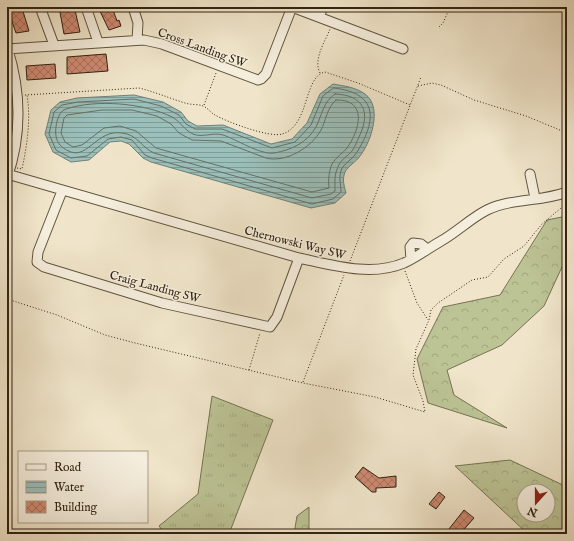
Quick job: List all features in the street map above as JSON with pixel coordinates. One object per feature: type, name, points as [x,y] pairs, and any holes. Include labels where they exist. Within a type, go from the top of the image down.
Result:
[{"type":"street","points":[[40,7],[54,45]]},
{"type":"street","points":[[86,7],[98,42]]},
{"type":"street","points":[[133,7],[138,23],[137,40]]},
{"type":"street","points":[[292,7],[403,49]]},
{"type":"street","name":"Cross Landing SW","points":[[7,48],[137,40],[162,44],[254,79],[261,79],[264,77],[292,7]]},
{"type":"street","points":[[319,17],[323,7]]},
{"type":"street","points":[[7,48],[13,67],[17,96],[18,128],[8,173]]},
{"type":"street","points":[[7,96],[17,96]]},
{"type":"street","name":"Chernowski Way SW","points":[[8,173],[62,191],[299,258],[347,268],[376,269],[407,261],[487,210],[535,198],[557,196],[567,192]]},
{"type":"street","points":[[530,174],[535,198]]},
{"type":"street","name":"Craig Landing SW","points":[[62,191],[36,258],[40,265],[162,303],[262,326]]},
{"type":"street","points":[[262,326],[270,327],[273,323],[299,258]]},
{"type":"path","points":[[439,27],[444,23],[450,7]]},
{"type":"path","points":[[17,96],[132,88],[155,92],[188,104],[204,106],[218,116],[272,136],[284,134],[297,123],[313,84],[320,73],[318,56],[333,22]]},
{"type":"path","points":[[204,106],[218,66]]},
{"type":"path","points":[[320,73],[325,72],[336,74],[410,105]]},
{"type":"path","points":[[303,383],[421,77]]},
{"type":"path","points":[[418,86],[432,83],[442,85],[474,100],[526,116],[567,133]]},
{"type":"path","points":[[8,173],[22,169],[27,135],[27,95]]},
{"type":"path","points":[[7,299],[64,318],[115,338],[303,383],[375,397],[425,412],[423,401],[413,375],[416,349],[429,320],[431,310],[438,303],[472,280],[488,277],[504,259],[524,246],[542,224],[567,203]]},
{"type":"path","points":[[407,261],[416,303],[429,320]]},
{"type":"path","points":[[249,370],[262,326]]},
{"type":"green space","points":[[567,216],[567,256],[544,306],[502,345],[447,370],[454,395],[507,428],[428,403],[417,359],[443,307],[500,295],[547,220]]},
{"type":"green space","points":[[212,396],[273,420],[229,534],[165,534],[159,526],[198,494]]},
{"type":"green space","points":[[510,460],[567,487],[567,534],[528,534],[516,523],[556,523],[556,483],[516,483],[516,523],[455,466]]},
{"type":"green space","points":[[309,507],[309,534],[294,534],[297,516]]},
{"type":"water","points":[[333,84],[353,88],[365,94],[373,107],[373,125],[364,150],[345,172],[343,180],[346,193],[335,203],[311,208],[151,162],[143,158],[129,144],[121,141],[110,142],[89,160],[71,162],[53,152],[45,134],[51,110],[60,102],[77,98],[134,95],[163,102],[181,112],[188,121],[197,126],[223,125],[271,144],[292,139],[307,123],[320,94]]},
{"type":"building","points":[[7,7],[22,8],[29,31],[16,33]]},
{"type":"building","points":[[59,7],[72,7],[72,10],[75,10],[80,32],[64,34]]},
{"type":"building","points":[[98,7],[112,7],[117,21],[119,20],[121,26],[109,30]]},
{"type":"building","points":[[106,54],[108,71],[67,74],[67,57]]},
{"type":"building","points":[[55,64],[56,78],[27,80],[26,66]]},
{"type":"building","points":[[363,467],[379,478],[396,476],[396,487],[376,488],[376,492],[372,492],[355,477]]},
{"type":"building","points":[[439,492],[445,497],[436,509],[429,504]]},
{"type":"building","points":[[464,510],[474,518],[460,534],[445,534]]}]
